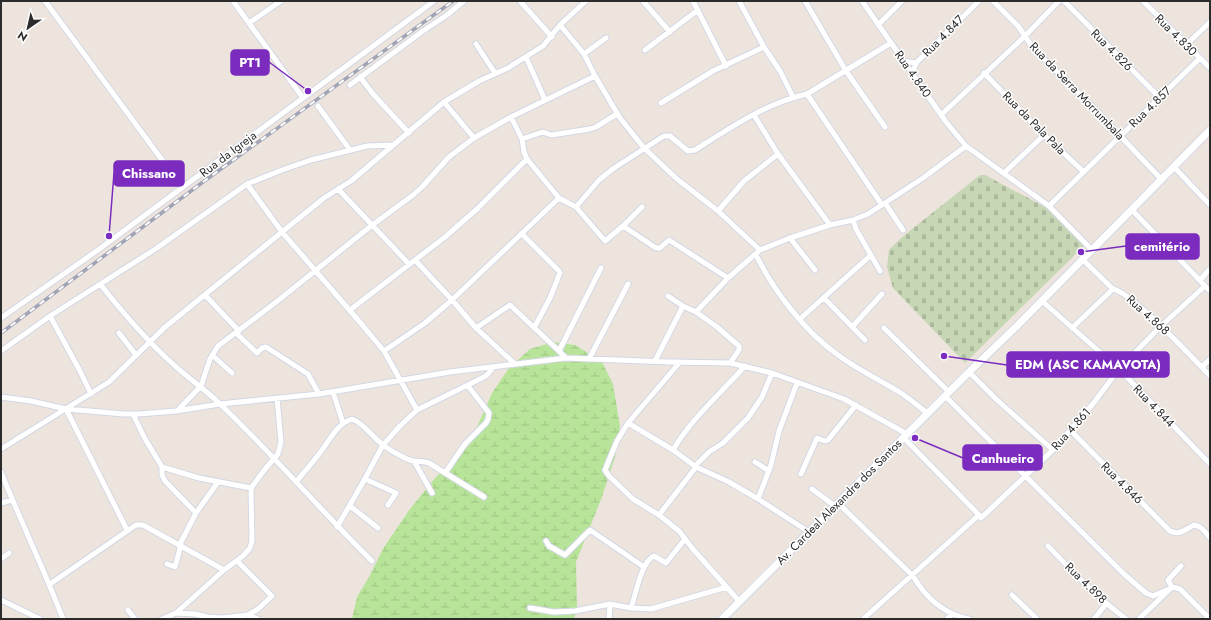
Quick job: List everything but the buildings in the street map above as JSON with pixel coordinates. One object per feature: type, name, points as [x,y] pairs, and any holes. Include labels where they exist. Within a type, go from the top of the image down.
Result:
[{"type":"street","points":[[45,1],[182,187]]},
{"type":"street","points":[[233,1],[303,98]]},
{"type":"street","points":[[249,23],[281,1]]},
{"type":"street","name":"Rua da Igreja","points":[[1,318],[98,250],[434,1]]},
{"type":"street","points":[[350,85],[423,31],[448,15],[464,1]]},
{"type":"street","points":[[520,1],[552,37]]},
{"type":"street","points":[[1,449],[109,382],[150,341],[205,295],[324,198],[351,181],[444,102],[479,81],[508,68],[543,46],[560,26],[586,1]]},
{"type":"street","points":[[643,1],[670,32]]},
{"type":"street","points":[[693,1],[726,66]]},
{"type":"street","points":[[739,1],[764,47],[780,71],[793,97]]},
{"type":"street","points":[[805,1],[846,71],[885,127]]},
{"type":"street","name":"Rua 4.840","points":[[862,1],[879,24],[912,75],[966,146],[1049,206],[1092,250]]},
{"type":"street","points":[[879,24],[902,1]]},
{"type":"street","name":"Rua 4.847","points":[[912,75],[916,63],[978,1]]},
{"type":"street","name":"Rua da Serra Morrumbala","points":[[993,1],[1018,26],[1034,48],[1162,180]]},
{"type":"street","points":[[941,115],[1025,36],[1059,1]]},
{"type":"street","name":"Rua 4.826","points":[[1064,1],[1160,98]]},
{"type":"street","name":"Rua 4.830","points":[[1145,2],[1210,68]]},
{"type":"street","points":[[645,50],[698,10]]},
{"type":"street","points":[[1187,44],[1210,22]]},
{"type":"street","points":[[560,26],[584,54],[617,114],[644,148],[677,179],[718,211],[760,250]]},
{"type":"street","points":[[584,54],[606,38]]},
{"type":"street","points":[[576,207],[599,180],[614,168],[664,136],[668,135],[672,137],[684,149],[691,152],[754,115],[793,97],[806,94],[891,43]]},
{"type":"street","points":[[476,44],[495,73]]},
{"type":"street","points":[[661,103],[713,71],[764,47]]},
{"type":"street","points":[[526,57],[545,100]]},
{"type":"street","name":"Rua 4.857","points":[[1049,206],[1200,58]]},
{"type":"street","points":[[903,61],[916,63]]},
{"type":"street","name":"Rua da Pala Pala","points":[[984,73],[1044,135],[1084,172]]},
{"type":"street","points":[[176,411],[201,386],[212,355],[218,346],[238,332],[422,187],[450,157],[474,138],[511,117],[595,76]]},
{"type":"street","points":[[360,77],[373,94],[409,133]]},
{"type":"street","points":[[806,94],[903,230]]},
{"type":"street","points":[[444,102],[474,138]]},
{"type":"street","points":[[318,106],[350,150]]},
{"type":"street","points":[[522,139],[543,132],[550,135],[590,129],[617,114]]},
{"type":"street","points":[[754,115],[778,154],[830,225]]},
{"type":"street","points":[[511,117],[522,139],[524,152],[527,159],[559,198],[576,207],[605,241],[642,207]]},
{"type":"street","name":"Av. Cardeal Alexandre dos Santos","points":[[723,619],[927,413],[1083,260],[1210,130]]},
{"type":"street","points":[[1004,173],[1044,135]]},
{"type":"street","points":[[1,351],[50,316],[101,285],[188,227],[247,184],[282,170],[350,150],[367,146],[393,145]]},
{"type":"street","points":[[696,312],[728,278],[760,250],[790,238],[830,225],[853,220],[868,214],[923,178],[966,146]]},
{"type":"street","points":[[718,211],[744,181],[778,154]]},
{"type":"street","points":[[350,310],[409,264],[430,250],[477,209],[527,159]]},
{"type":"street","points":[[1174,167],[1210,205]]},
{"type":"street","points":[[247,184],[282,232],[384,351],[417,410]]},
{"type":"street","points":[[338,189],[371,226],[409,264]]},
{"type":"street","points":[[384,351],[425,323],[452,300],[559,198]]},
{"type":"street","points":[[1132,210],[1210,291]]},
{"type":"street","points":[[853,220],[856,229],[880,271]]},
{"type":"street","points":[[623,226],[656,248],[660,248],[669,240],[728,278]]},
{"type":"street","points":[[522,234],[559,270],[560,274],[550,298],[534,328]]},
{"type":"street","points":[[790,238],[815,270]]},
{"type":"street","points":[[756,255],[775,287],[800,319],[826,346],[837,355],[902,393],[927,413]]},
{"type":"street","points":[[800,319],[871,255]]},
{"type":"street","points":[[415,260],[476,328],[514,363]]},
{"type":"street","name":"Rua 4.868","points":[[1083,260],[1113,289],[1125,294],[1161,326],[1210,376]]},
{"type":"street","points":[[559,351],[602,268]]},
{"type":"street","points":[[1200,280],[1210,269]]},
{"type":"street","points":[[589,360],[628,284]]},
{"type":"street","points":[[101,285],[128,318],[174,366],[201,386],[220,404],[296,482],[337,527],[372,561]]},
{"type":"street","name":"Rua 4.861","points":[[863,619],[886,597],[913,576],[979,515],[981,518],[1053,450],[1097,400],[1119,369],[1161,326],[1205,286]]},
{"type":"street","points":[[1072,328],[1113,289]]},
{"type":"street","points":[[852,327],[882,294]]},
{"type":"street","points":[[205,295],[257,354],[262,348],[266,347],[308,374],[319,394]]},
{"type":"street","points":[[668,296],[683,306],[696,312],[739,346],[739,350],[730,363]]},
{"type":"street","points":[[824,298],[865,340]]},
{"type":"street","name":"Rua 4.844","points":[[1042,301],[1119,369],[1210,464]]},
{"type":"street","points":[[476,328],[510,305],[566,358]]},
{"type":"street","points":[[655,361],[683,306]]},
{"type":"street","points":[[50,316],[91,394]]},
{"type":"street","points":[[884,328],[1125,575],[1146,593],[1153,596],[1171,588],[1180,589],[1210,619]]},
{"type":"street","points":[[119,333],[136,355]]},
{"type":"street","points":[[212,355],[232,373]]},
{"type":"street","points":[[1,397],[66,408],[133,414],[176,411],[220,404],[319,394],[450,372],[514,363],[566,358],[589,360],[730,363],[772,373],[797,383],[827,392],[856,405],[905,436],[979,515]]},
{"type":"street","points":[[1202,367],[1210,359]]},
{"type":"street","points":[[680,362],[628,423],[617,441],[605,470],[609,476],[633,499],[679,531],[739,602]]},
{"type":"street","points":[[673,450],[695,419],[745,366]]},
{"type":"street","points":[[337,527],[383,445],[400,426],[417,410],[468,386],[488,374],[493,367]]},
{"type":"street","points":[[969,372],[997,400],[1053,450]]},
{"type":"street","points":[[658,515],[709,452],[723,443],[748,418],[762,396],[772,373]]},
{"type":"street","points":[[758,499],[769,471],[777,442],[778,431],[797,383]]},
{"type":"street","points":[[445,473],[465,444],[488,419],[489,413],[468,386]]},
{"type":"street","points":[[333,392],[343,423]]},
{"type":"street","points":[[162,619],[176,613],[250,548],[252,541],[252,488],[278,454],[281,442],[277,398]]},
{"type":"street","points":[[801,474],[817,438],[825,441],[828,440],[856,405]]},
{"type":"street","points":[[66,408],[127,530]]},
{"type":"street","points":[[133,414],[144,437],[162,467],[162,475],[165,480],[196,514]]},
{"type":"street","points":[[296,482],[323,449],[330,437],[343,423],[352,419],[383,445],[394,452],[414,461],[424,461],[484,497]]},
{"type":"street","points":[[628,423],[673,450],[696,467],[729,482],[809,532]]},
{"type":"street","name":"Rua 4.846","points":[[1070,430],[1170,531],[1180,533],[1194,525],[1201,527],[1210,538]]},
{"type":"street","points":[[414,461],[432,493]]},
{"type":"street","points":[[755,462],[769,471]]},
{"type":"street","points":[[162,467],[199,478],[252,488]]},
{"type":"street","points":[[1,472],[31,545],[50,584],[63,619]]},
{"type":"street","points":[[365,479],[396,493],[388,505]]},
{"type":"street","points":[[167,564],[175,567],[180,545],[196,514],[218,482]]},
{"type":"street","points":[[812,490],[837,505],[913,576],[929,599],[952,614],[969,619]]},
{"type":"street","points":[[1,503],[12,500]]},
{"type":"street","points":[[350,506],[378,528]]},
{"type":"street","points":[[50,584],[136,525],[143,525],[224,570]]},
{"type":"street","points":[[546,541],[549,546],[565,555],[590,530],[644,567]]},
{"type":"street","points":[[632,608],[644,567],[650,559],[654,556],[666,563],[685,539]]},
{"type":"street","name":"Rua 4.898","points":[[1048,546],[1082,582],[1106,604],[1126,619]]},
{"type":"street","points":[[1,559],[9,552]]},
{"type":"street","points":[[237,561],[272,596],[248,616]]},
{"type":"street","points":[[1171,588],[1168,580],[1181,566]]},
{"type":"street","points":[[530,608],[554,612],[574,611],[610,604],[632,608],[651,609],[727,587]]},
{"type":"street","points":[[1139,619],[1171,588]]},
{"type":"street","points":[[1012,595],[1037,619]]},
{"type":"street","points":[[1,600],[40,619]]},
{"type":"street","points":[[608,619],[610,604]]},
{"type":"street","points":[[1094,619],[1106,604]]},
{"type":"street","points":[[128,610],[135,619]]},
{"type":"street","points":[[176,613],[195,614],[206,618],[248,616],[258,619]]},
{"type":"street","points":[[947,619],[952,614]]},
{"type":"green space","points":[[980,175],[985,175],[1052,212],[1085,245],[965,363],[893,288],[887,267],[889,250],[902,237]]},
{"type":"green space","points":[[554,342],[575,345],[602,362],[613,384],[620,426],[615,457],[602,497],[576,562],[577,608],[574,619],[352,619],[357,597],[384,547],[410,509],[436,477],[469,445],[492,393],[509,368],[530,349]]},
{"type":"railway","points":[[1,333],[203,182],[453,1]]},
{"type":"place","name":"PT1","points":[[308,91]]},
{"type":"place","name":"Chissano","points":[[109,236]]},
{"type":"place","name":"cemitério","points":[[1081,252]]},
{"type":"place","name":"EDM (ASC KAMAVOTA)","points":[[944,356]]},
{"type":"place","name":"Canhueiro","points":[[915,438]]}]
